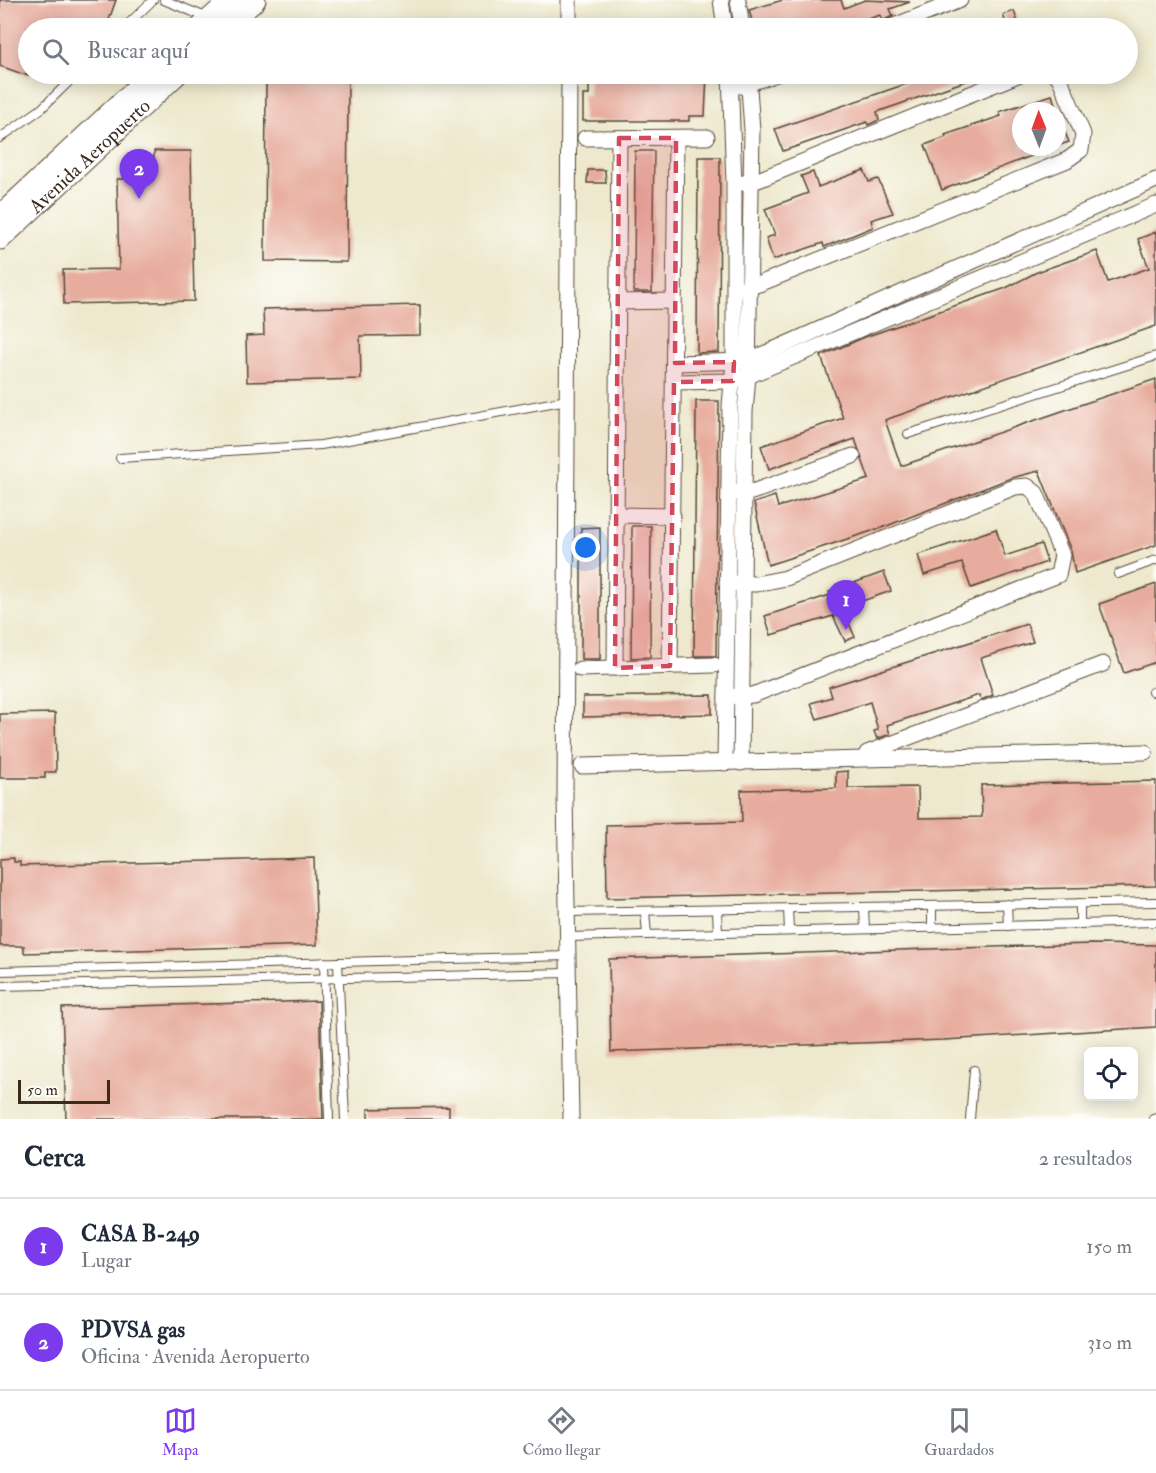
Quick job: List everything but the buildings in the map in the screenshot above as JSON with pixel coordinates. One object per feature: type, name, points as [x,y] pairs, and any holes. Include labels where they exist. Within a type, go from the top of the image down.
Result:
[{"type":"street","points":[[220,18],[231,0]]},
{"type":"street","points":[[227,18],[255,0]]},
{"type":"street","points":[[569,0],[569,18]]},
{"type":"street","points":[[720,0],[723,18]]},
{"type":"street","points":[[738,0],[741,18]]},
{"type":"street","points":[[914,18],[960,0]]},
{"type":"street","name":"Avenida Aeropuerto","points":[[0,216],[141,84]]},
{"type":"street","name":"Avenida Aeropuerto","points":[[0,239],[166,84]]},
{"type":"street","points":[[569,84],[567,912],[571,1119]]},
{"type":"street","points":[[725,763],[727,583],[745,412],[743,366],[732,290],[734,183],[731,84]]},
{"type":"street","points":[[741,763],[744,584],[736,493],[733,381],[743,366],[749,288],[752,130],[749,84]]},
{"type":"street","points":[[734,183],[751,182],[995,84]]},
{"type":"street","points":[[732,290],[749,288],[1067,160],[1081,150],[1083,134],[1062,84]]},
{"type":"street","points":[[733,130],[752,130]]},
{"type":"street","points":[[585,138],[707,137]]},
{"type":"street","points":[[615,668],[618,138]]},
{"type":"street","points":[[670,666],[676,138]]},
{"type":"street","points":[[743,366],[1156,180]]},
{"type":"street","points":[[675,363],[743,366],[1156,205]]},
{"type":"street","points":[[617,302],[674,301]]},
{"type":"street","points":[[675,382],[733,381]]},
{"type":"street","points":[[736,493],[752,492],[853,456]]},
{"type":"street","points":[[726,697],[742,697],[1058,575],[1062,555],[1036,493],[1027,486],[1015,487],[786,578],[744,584],[727,583]]},
{"type":"street","points":[[616,515],[673,516]]},
{"type":"street","points":[[856,758],[1103,664]]},
{"type":"street","points":[[580,669],[714,665]]},
{"type":"street","points":[[582,766],[1145,752]]},
{"type":"lane","points":[[134,18],[153,0]]},
{"type":"lane","points":[[164,0],[199,18]]},
{"type":"lane","points":[[0,138],[41,109],[67,84]]},
{"type":"lane","points":[[908,434],[1156,356]]},
{"type":"lane","points":[[120,458],[321,445],[567,400]]},
{"type":"lane","points":[[1118,574],[1156,560]]},
{"type":"lane","points":[[567,912],[1156,902]]},
{"type":"lane","points":[[1080,903],[1080,924]]},
{"type":"lane","points":[[1007,904],[1008,926]]},
{"type":"lane","points":[[932,906],[932,928]]},
{"type":"lane","points":[[864,907],[865,929]]},
{"type":"lane","points":[[788,908],[789,931]]},
{"type":"lane","points":[[717,910],[718,933]]},
{"type":"lane","points":[[645,911],[647,935]]},
{"type":"lane","points":[[568,937],[1156,921]]},
{"type":"lane","points":[[0,971],[568,956]]},
{"type":"lane","points":[[488,975],[489,958]]},
{"type":"lane","points":[[440,959],[440,976]]},
{"type":"lane","points":[[392,977],[393,961]]},
{"type":"lane","points":[[324,962],[329,1119]]},
{"type":"lane","points":[[338,962],[345,1119]]},
{"type":"lane","points":[[274,979],[275,964]]},
{"type":"lane","points":[[203,965],[203,981]]},
{"type":"lane","points":[[137,967],[139,984]]},
{"type":"lane","points":[[68,984],[70,969]]},
{"type":"lane","points":[[0,986],[569,973]]},
{"type":"lane","points":[[970,1119],[974,1070]]},
{"type":"lane","points":[[328,1103],[344,1102]]},
{"type":"highlighted area","points":[[619,138],[676,138],[675,363],[734,362],[733,381],[674,382],[670,666],[615,668]]},
{"type":"place","name":"PDVSA gas","points":[[139,199]]},
{"type":"place","name":"CASA B-249","points":[[846,630]]}]
